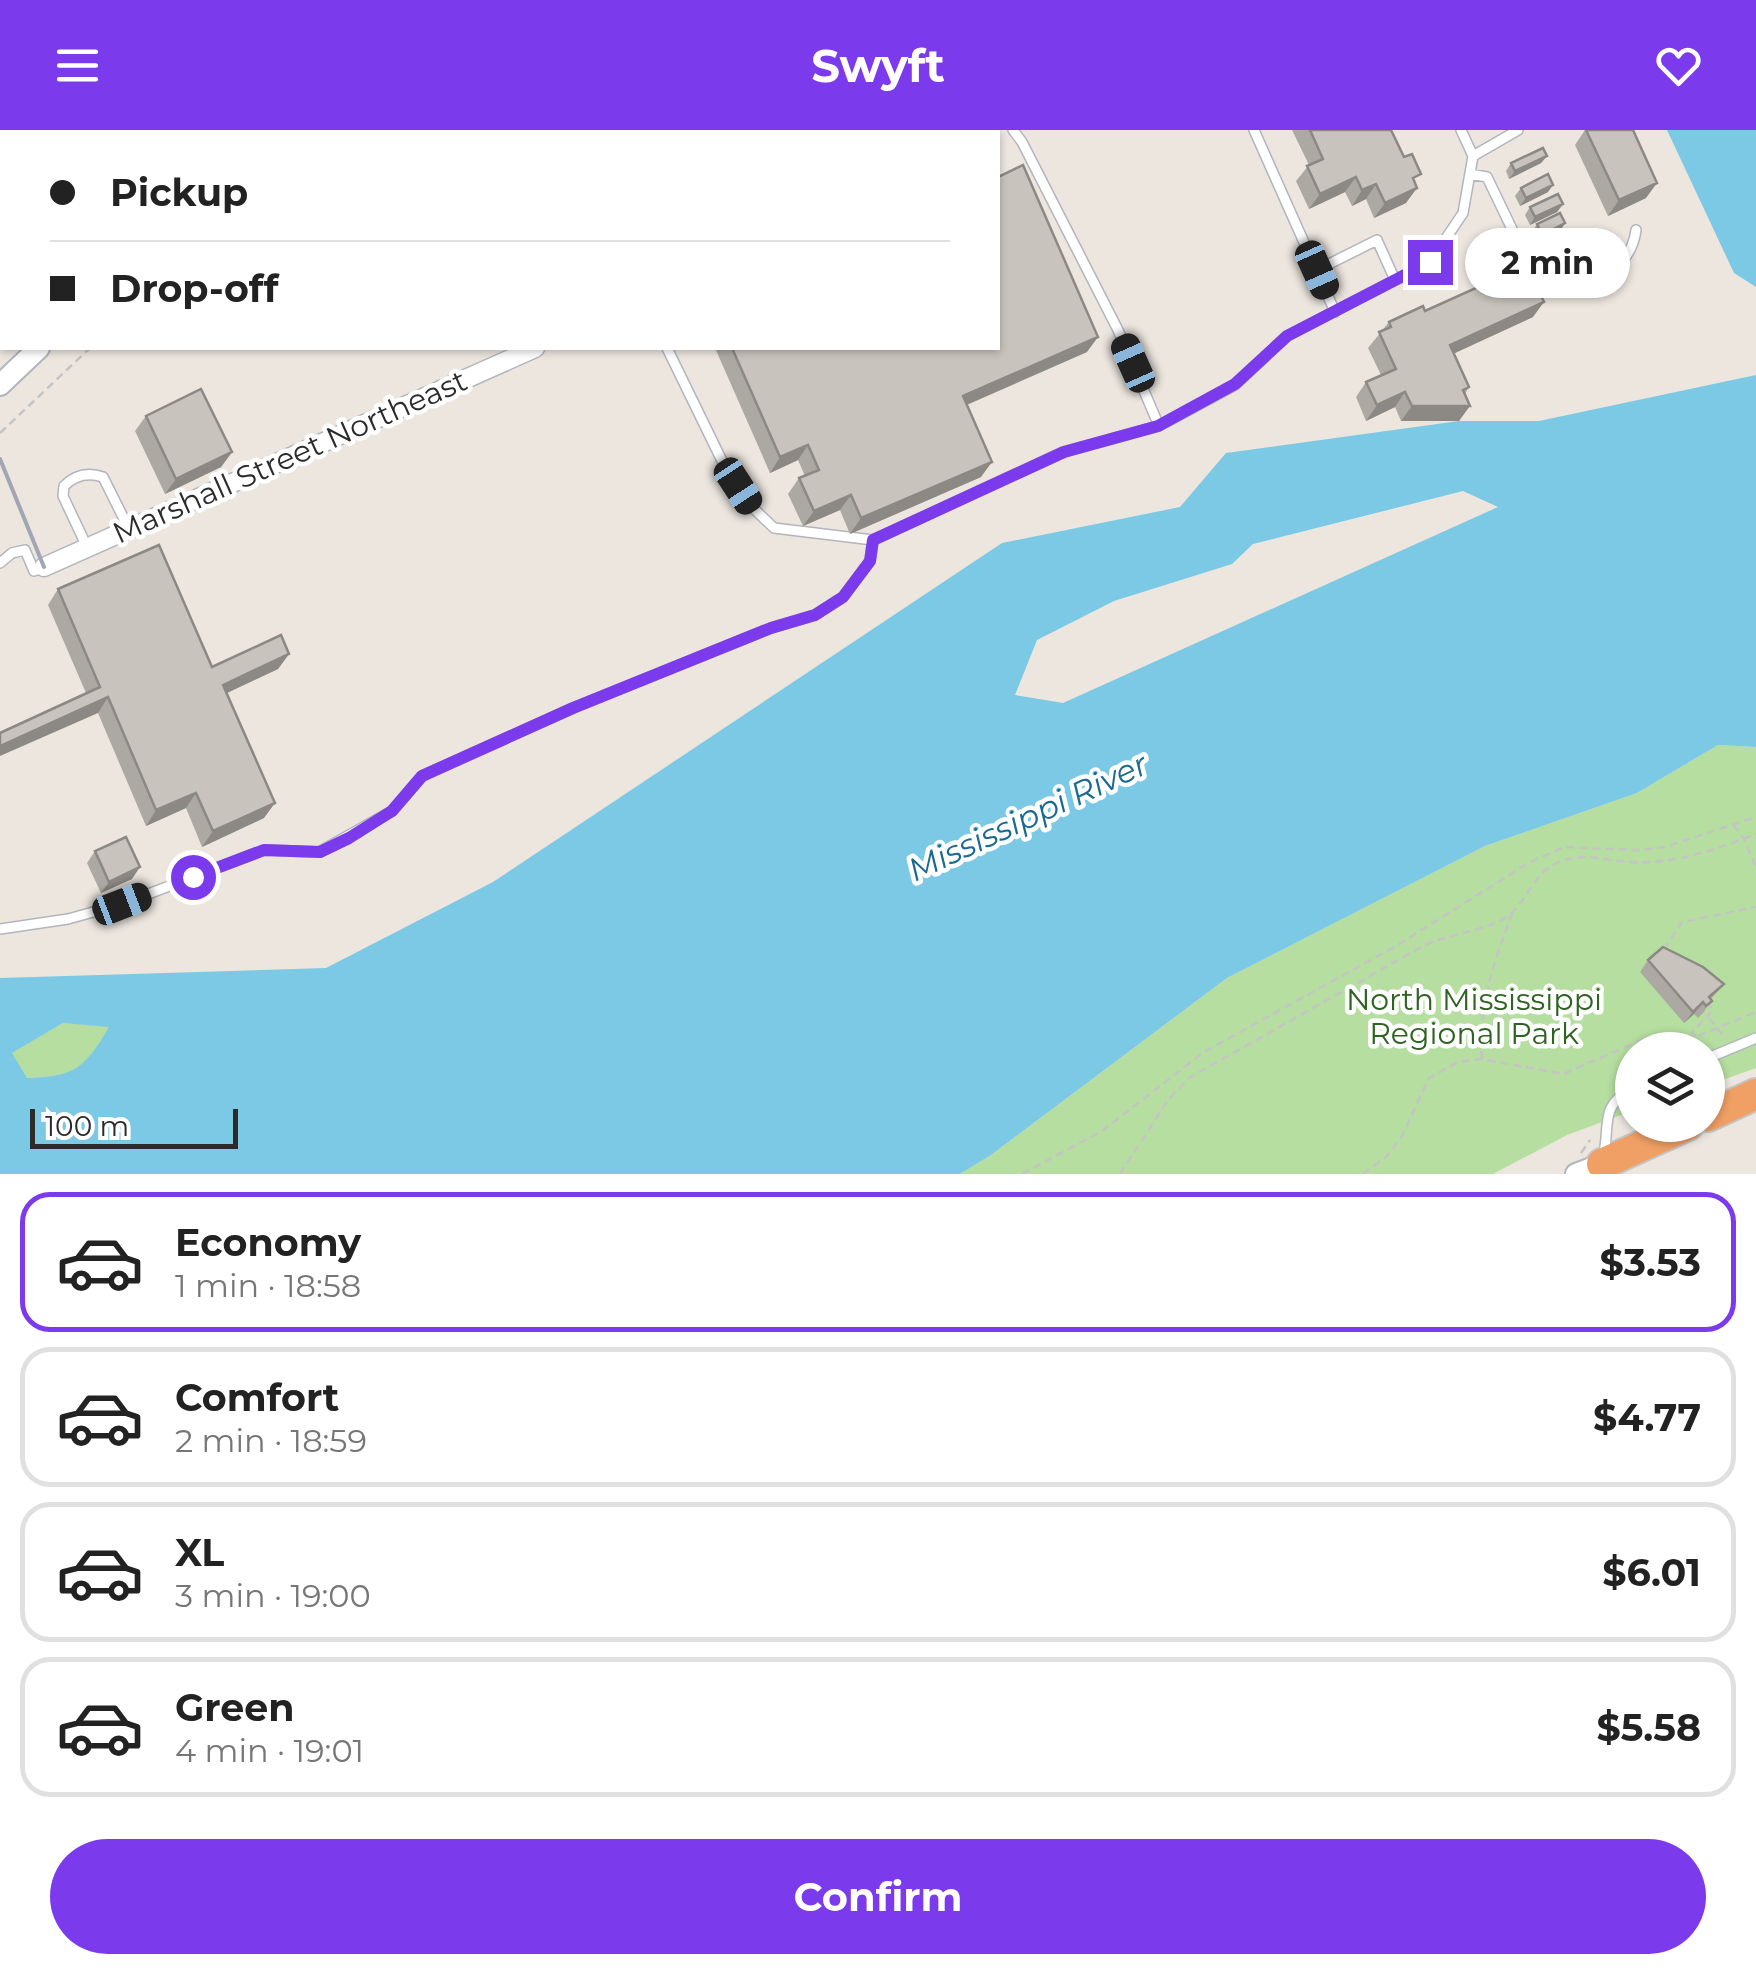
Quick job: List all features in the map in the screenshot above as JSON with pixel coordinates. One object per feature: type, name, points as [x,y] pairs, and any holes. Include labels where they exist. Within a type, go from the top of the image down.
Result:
[{"type":"highway","points":[[1725,1108],[1756,1094]]},
{"type":"highway","points":[[1589,1162],[1643,1142]]},
{"type":"street","points":[[0,386],[37,350]]},
{"type":"street","name":"Marshall Street Northeast","points":[[44,567],[532,350]]},
{"type":"lane","points":[[1012,130],[1118,330],[1158,426]]},
{"type":"lane","points":[[1254,130],[1336,312]]},
{"type":"lane","points":[[668,350],[725,466],[750,505],[774,528],[873,540],[1064,452],[1158,426],[1235,384],[1287,336],[1430,262],[1463,213],[1473,156],[1461,130]]},
{"type":"lane","points":[[1473,156],[1518,130]]},
{"type":"lane","points":[[1470,174],[1487,177],[1523,252],[1573,285],[1625,260],[1634,246],[1636,230]]},
{"type":"lane","points":[[1317,270],[1377,240],[1395,280]]},
{"type":"lane","points":[[87,548],[63,496],[64,486],[71,480],[94,474],[103,478],[129,529]]},
{"type":"lane","points":[[0,929],[68,919],[122,904],[264,850],[320,852],[392,811],[422,776],[573,708],[771,628],[815,615],[843,597],[870,561],[873,540]]},
{"type":"lane","points":[[0,551],[25,550],[34,572],[44,567]]},
{"type":"lane","points":[[0,563],[12,553]]},
{"type":"lane","points":[[1725,1051],[1756,1038]]},
{"type":"lane","points":[[1589,1162],[1615,1100]]},
{"type":"path","points":[[0,433],[88,350]]},
{"type":"path","points":[[1022,1174],[1102,1131],[1204,1052],[1396,946],[1530,862],[1565,847],[1639,850],[1665,846],[1756,817]]},
{"type":"path","points":[[1733,824],[1756,867]]},
{"type":"path","points":[[1482,1059],[1479,1028],[1486,985],[1512,912],[1538,876],[1570,858],[1648,862],[1700,853],[1756,834]]},
{"type":"path","points":[[1662,952],[1682,922],[1756,907]]},
{"type":"path","points":[[1120,1174],[1176,1090],[1208,1065],[1423,946],[1496,922],[1512,912]]},
{"type":"path","points":[[1692,1032],[1712,1010],[1702,996]]},
{"type":"path","points":[[1708,1032],[1756,1012]]},
{"type":"path","points":[[1708,1016],[1733,1048]]},
{"type":"path","points":[[1363,1174],[1402,1138],[1428,1078],[1458,1062],[1482,1059],[1563,1074],[1615,1052]]},
{"type":"green space","name":"North Mississippi Regional Park","points":[[1718,745],[1756,747],[1756,1068],[1725,1079],[1725,1032],[1615,1032],[1615,1117],[1567,1135],[1493,1174],[960,1174],[991,1155],[1227,978],[1485,846],[1637,793]]},
{"type":"green space","points":[[63,1023],[110,1026],[94,1052],[78,1067],[57,1075],[26,1078],[11,1053]]},
{"type":"water","points":[[1667,130],[1756,130],[1756,287],[1734,273]]},
{"type":"water","name":"Mississippi River","points":[[1756,375],[1756,747],[1718,745],[1637,793],[1485,846],[1227,978],[991,1155],[960,1174],[0,1174],[0,978],[326,968],[493,882],[1002,543],[1180,507],[1226,453],[1459,421],[1539,421]],"holes":[[[1463,491],[1498,507],[1063,703],[1015,695],[1037,640],[1114,601],[1232,564],[1253,544]],[[63,1023],[109,1027],[77,1068],[27,1078],[12,1053]]]},
{"type":"building","points":[[1310,130],[1391,130],[1404,157],[1412,154],[1421,174],[1413,178],[1417,188],[1385,203],[1376,184],[1362,190],[1356,177],[1320,194],[1307,166],[1323,159]]},
{"type":"building","points":[[1586,130],[1633,130],[1657,183],[1619,200]]},
{"type":"building","points":[[1543,148],[1547,156],[1515,171],[1511,163]]},
{"type":"building","points":[[1023,165],[1098,337],[963,396],[992,462],[861,518],[851,495],[814,511],[799,478],[819,470],[808,445],[780,457],[733,350],[1000,350],[1000,176]]},
{"type":"building","points":[[1548,174],[1553,185],[1526,198],[1521,188]]},
{"type":"building","points":[[1558,194],[1563,204],[1535,217],[1530,207]]},
{"type":"building","points":[[1560,213],[1565,223],[1542,235],[1537,224]]},
{"type":"building","points":[[1527,265],[1544,302],[1450,345],[1469,387],[1463,390],[1470,406],[1412,406],[1405,392],[1377,405],[1366,382],[1396,369],[1379,332],[1391,327],[1389,322],[1423,306],[1425,311]]},
{"type":"building","points":[[201,389],[232,452],[176,479],[146,416]]},
{"type":"building","points":[[159,545],[212,667],[281,635],[289,654],[223,685],[275,803],[213,831],[196,793],[156,810],[108,697],[0,746],[0,733],[100,687],[58,589]]},
{"type":"building","points":[[126,837],[140,867],[109,882],[95,851]]},
{"type":"building","points":[[1663,947],[1703,967],[1724,984],[1709,997],[1712,1001],[1706,1006],[1703,1002],[1693,1012],[1648,960]]},
{"type":"railway","points":[[0,459],[44,567]]},
{"type":"route","points":[[193,877],[264,850],[320,852],[392,811],[422,776],[573,708],[771,628],[815,615],[843,597],[870,561],[873,540],[1064,452],[1158,426],[1235,384],[1287,336],[1430,262]]}]
